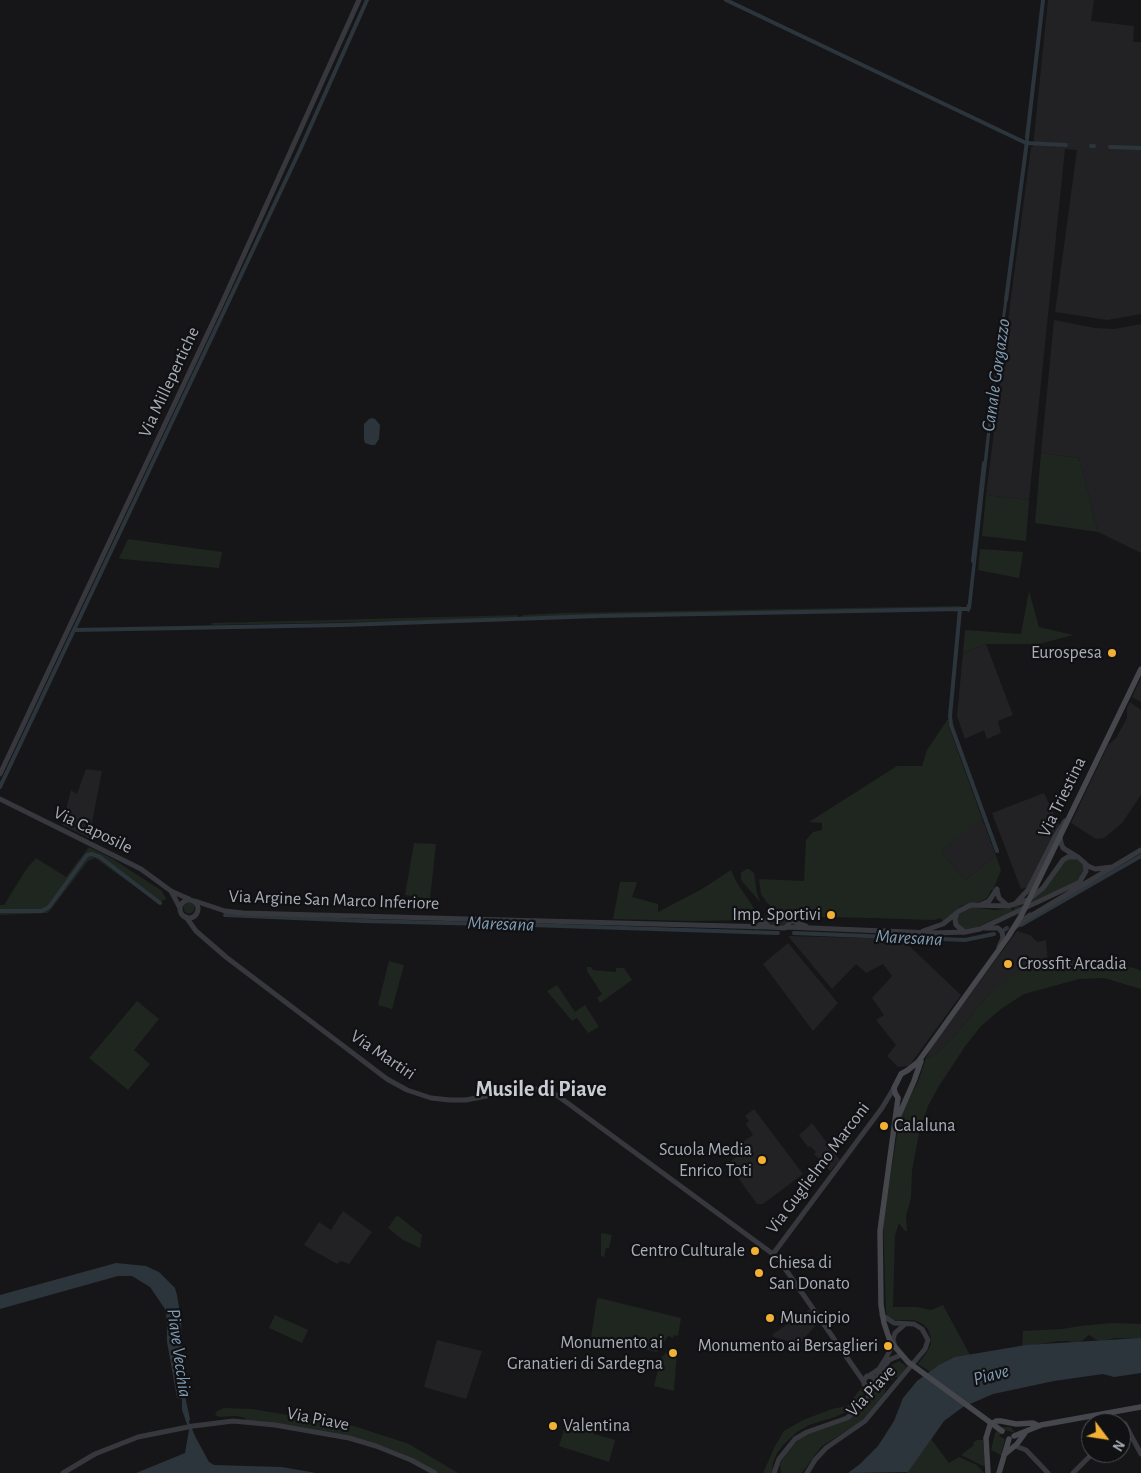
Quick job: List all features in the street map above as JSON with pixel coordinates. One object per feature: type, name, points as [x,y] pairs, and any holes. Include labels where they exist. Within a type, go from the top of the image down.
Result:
[{"type":"main road","name":"Via Triestina","points":[[994,956],[1021,916],[1141,669]]},
{"type":"main road","points":[[994,956],[916,1064],[901,1074],[894,1088],[898,1097],[896,1122],[880,1230],[882,1315],[890,1341],[908,1362],[1008,1435],[1010,1443],[1017,1443]]},
{"type":"main road","points":[[896,1122],[924,1052]]},
{"type":"main road","points":[[908,1070],[914,1072],[915,1078]]},
{"type":"main road","points":[[898,1097],[907,1097]]},
{"type":"main road","points":[[988,1473],[986,1438],[990,1425],[996,1421],[1035,1426],[1141,1407]]},
{"type":"main road","points":[[1004,1455],[1017,1443],[1024,1433],[1035,1426]]},
{"type":"main road","points":[[1008,1435],[1024,1433]]},
{"type":"main road","points":[[999,1473],[1008,1435]]},
{"type":"street","name":"Via Millepertiche","points":[[0,774],[222,303],[359,0]]},
{"type":"street","name":"Via Caposile","points":[[0,799],[141,869],[171,891],[192,900]]},
{"type":"street","points":[[1011,906],[1026,894],[1056,835],[1074,808]]},
{"type":"street","points":[[1060,836],[1060,843],[1063,848],[1095,869],[1112,867]]},
{"type":"street","points":[[980,929],[1079,884],[1141,850]]},
{"type":"street","points":[[916,932],[937,927],[958,911],[970,905],[1011,906],[1035,896],[1063,860],[1076,856]]},
{"type":"street","points":[[1014,928],[1029,916],[1079,884],[1086,871],[1085,863]]},
{"type":"street","points":[[980,906],[989,901],[997,890],[999,898],[1011,906]]},
{"type":"street","name":"Via Caposile","points":[[171,891],[180,908]]},
{"type":"street","points":[[186,917],[181,913],[180,908],[184,901],[192,900],[198,906],[196,926],[199,933]]},
{"type":"street","name":"Via Argine San Marco Inferiore","points":[[192,900],[213,907],[243,913],[916,932],[965,932],[980,929]]},
{"type":"street","name":"Via Argine San Marco Inferiore","points":[[186,917],[191,918],[213,907]]},
{"type":"street","points":[[958,911],[955,919],[956,925],[965,932]]},
{"type":"street","name":"Via Argine San Marco Inferiore","points":[[753,928],[765,922],[768,917],[773,915],[784,917],[816,929]]},
{"type":"street","name":"Via Martiri","points":[[186,917],[199,933],[231,962],[399,1086],[431,1098],[450,1100],[466,1100],[528,1088],[552,1092],[774,1254],[796,1282],[865,1383]]},
{"type":"street","points":[[787,927],[789,920]]},
{"type":"street","points":[[765,922],[769,927]]},
{"type":"street","points":[[980,929],[998,928],[1002,932],[1003,938],[994,956]]},
{"type":"street","name":"Via Guglielmo Marconi","points":[[774,1254],[888,1100],[894,1088]]},
{"type":"street","name":"Via Guglielmo Marconi","points":[[888,1100],[892,1097],[898,1097]]},
{"type":"street","name":"Via Piave","points":[[807,1473],[826,1448],[865,1420],[923,1353],[927,1345],[926,1333],[918,1326],[894,1323],[882,1315]]},
{"type":"street","name":"Via Piave","points":[[895,1347],[893,1339],[895,1333],[907,1324]]},
{"type":"street","name":"Via Piave","points":[[868,1376],[879,1369],[886,1358],[892,1348],[890,1341]]},
{"type":"street","name":"Via Piave","points":[[775,1473],[776,1465],[783,1453],[795,1439],[815,1428],[847,1418],[869,1396],[875,1380],[889,1360],[901,1355]]},
{"type":"street","points":[[855,1370],[873,1377],[875,1380]]},
{"type":"street","points":[[868,1376],[865,1383],[872,1386]]},
{"type":"street","name":"Via Piave","points":[[865,1383],[867,1393],[865,1401]]},
{"type":"street","name":"Via Piave","points":[[63,1473],[112,1446],[138,1437],[189,1427],[239,1421],[340,1436],[376,1446],[411,1460],[435,1473]]},
{"type":"street","points":[[1131,1438],[1141,1454]]},
{"type":"street","points":[[1017,1443],[1048,1473]]},
{"type":"street","points":[[1073,1473],[1083,1463]]},
{"type":"shaded area","points":[[1048,0],[1094,0],[1091,21],[1134,26],[1133,42],[1141,42],[1141,314],[1107,320],[1055,312],[1077,150],[1065,149],[1029,500],[986,495],[1031,147],[1033,147]]},
{"type":"shaded area","points":[[1054,320],[1095,328],[1114,329],[1141,324],[1141,553],[1098,532],[1079,458],[1041,453]]},
{"type":"shaded area","points":[[1041,453],[1079,458],[1098,532],[1035,523]]},
{"type":"shaded area","points":[[986,495],[1029,500],[1026,541],[982,536]]},
{"type":"shaded area","points":[[128,539],[222,552],[219,568],[119,558]]},
{"type":"shaded area","points":[[980,549],[1023,552],[1019,578],[978,570]]},
{"type":"shaded area","points":[[1029,591],[1039,627],[1073,635],[1039,644],[986,644],[963,653],[965,630],[1021,634]]},
{"type":"shaded area","points":[[960,606],[965,608],[521,617],[523,615],[561,613]]},
{"type":"shaded area","points":[[518,615],[518,617],[407,621],[212,625],[212,623]]},
{"type":"shaded area","points":[[986,644],[1013,715],[998,721],[1001,733],[987,739],[984,730],[965,739],[957,716],[963,653]]},
{"type":"shaded area","points":[[1141,678],[1141,702],[1132,697]]},
{"type":"shaded area","points":[[1130,702],[1141,710],[1141,795],[1122,823],[1104,838],[1096,839],[1071,823],[1108,745],[1116,738],[1127,718],[1127,708]]},
{"type":"shaded area","points":[[948,719],[949,727],[982,818],[941,852],[965,880],[996,856],[1001,870],[993,890],[991,890],[987,898],[961,906],[943,921],[940,918],[935,920],[833,917],[833,913],[830,913],[829,917],[802,917],[786,910],[774,909],[766,902],[761,894],[759,879],[804,881],[806,840],[813,832],[822,830],[822,823],[809,822],[897,766],[922,766],[927,750]]},
{"type":"shaded area","points":[[86,769],[102,771],[89,838],[62,825],[71,790],[77,794]]},
{"type":"shaded area","points":[[1044,793],[1060,827],[1032,886],[1021,889],[992,813]]},
{"type":"shaded area","points":[[982,818],[996,856],[965,880],[941,852]]},
{"type":"shaded area","points":[[414,843],[436,844],[430,899],[405,895]]},
{"type":"shaded area","points":[[89,847],[113,859],[162,891],[166,899],[158,903],[95,858],[88,861],[48,913],[0,915],[0,905],[4,905],[27,868],[36,858],[66,877]]},
{"type":"shaded area","points":[[1073,858],[1081,861],[1084,867],[1084,872],[1079,880],[1014,910],[1014,907],[1023,905],[1038,895],[1064,861]]},
{"type":"shaded area","points":[[746,869],[754,873],[760,902],[741,880],[741,873]]},
{"type":"shaded area","points":[[731,870],[737,883],[762,920],[613,919],[620,882],[637,882],[632,897],[658,904],[658,912],[702,889]]},
{"type":"shaded area","points":[[187,903],[191,903],[194,908],[193,912],[187,913],[184,910],[184,906]]},
{"type":"shaded area","points":[[971,907],[995,910],[1012,908],[1013,911],[977,927],[967,929],[960,927],[957,922],[958,916],[962,911]]},
{"type":"shaded area","points":[[772,917],[786,920],[786,925],[770,925],[768,920]]},
{"type":"shaded area","points":[[1017,931],[1030,935],[1037,942],[1046,940],[1048,963],[1040,964],[989,994],[948,1043],[932,1057],[926,1058],[933,1044]]},
{"type":"shaded area","points":[[788,936],[902,939],[961,995],[909,1066],[898,1067],[887,1056],[896,1045],[876,1020],[884,1015],[872,998],[892,976],[883,964],[866,973],[856,964],[832,989]]},
{"type":"shaded area","points":[[788,943],[838,1003],[813,1031],[763,964]]},
{"type":"shaded area","points":[[1074,960],[1106,961],[1137,969],[1141,971],[1141,989],[1104,978],[1079,979],[1024,994],[1001,1009],[981,1026],[966,1045],[928,1106],[919,1133],[912,1171],[911,1198],[906,1216],[907,1231],[899,1223],[895,1235],[893,1307],[916,1307],[931,1310],[943,1305],[970,1355],[931,1372],[918,1364],[931,1344],[928,1329],[923,1324],[914,1320],[893,1320],[887,1317],[886,1311],[883,1222],[899,1122],[918,1082],[926,1058],[932,1057],[948,1043],[989,994],[1015,973],[1040,964]]},
{"type":"shaded area","points":[[389,961],[404,965],[392,1009],[378,1005]]},
{"type":"shaded area","points":[[587,967],[591,967],[593,970],[616,972],[616,968],[624,968],[632,980],[600,1003],[597,998],[602,994],[587,971]]},
{"type":"shaded area","points":[[557,985],[575,1012],[585,1005],[599,1027],[588,1033],[577,1018],[572,1021],[547,991]]},
{"type":"shaded area","points":[[137,1001],[159,1019],[134,1050],[150,1064],[128,1090],[89,1058]]},
{"type":"shaded area","name":"Scuola Media Enrico Toti","points":[[754,1109],[803,1174],[763,1204],[757,1204],[728,1164],[744,1149],[740,1144],[753,1135],[746,1124],[749,1121],[745,1116]]},
{"type":"shaded area","points":[[812,1123],[840,1160],[830,1171],[814,1154],[816,1152],[810,1146],[808,1147],[799,1135]]},
{"type":"shaded area","points":[[343,1211],[372,1232],[349,1264],[341,1261],[337,1264],[304,1245],[319,1222],[331,1230]]},
{"type":"shaded area","points":[[397,1215],[422,1235],[420,1248],[403,1240],[388,1228]]},
{"type":"shaded area","points":[[602,1233],[612,1235],[609,1248],[606,1248],[604,1257],[601,1256]]},
{"type":"shaded area","points":[[597,1299],[681,1318],[678,1336],[674,1335],[673,1338],[668,1336],[657,1352],[591,1337]]},
{"type":"shaded area","points":[[810,1309],[819,1322],[799,1344],[773,1337],[773,1334]]},
{"type":"shaded area","points":[[275,1315],[308,1330],[302,1343],[269,1328]]},
{"type":"shaded area","points":[[1111,1323],[1141,1324],[1141,1339],[1115,1338],[1100,1342],[1089,1335],[1076,1343],[1059,1341],[1022,1347],[1023,1331],[1062,1329]]},
{"type":"shaded area","points":[[437,1340],[482,1351],[466,1399],[424,1387]]},
{"type":"shaded area","points":[[667,1352],[677,1352],[674,1391],[654,1386],[661,1358]]},
{"type":"shaded area","points":[[899,1361],[906,1366],[905,1369],[899,1377],[894,1377],[886,1386],[884,1395],[860,1422],[821,1447],[802,1473],[781,1473],[780,1465],[788,1449],[801,1437],[812,1431],[857,1414],[868,1403],[890,1366]]},
{"type":"shaded area","points":[[862,1387],[864,1396],[853,1409],[809,1425],[797,1432],[777,1453],[772,1473],[763,1473],[784,1431],[803,1420],[832,1409],[847,1406]]},
{"type":"shaded area","points":[[224,1408],[252,1409],[354,1426],[409,1444],[458,1473],[439,1473],[400,1453],[369,1441],[299,1427],[246,1420],[237,1416],[219,1417],[215,1415],[217,1411]]},
{"type":"shaded area","points":[[566,1423],[595,1430],[594,1434],[615,1440],[609,1462],[559,1446]]},
{"type":"shaded area","points":[[1004,1427],[1011,1427],[1015,1433],[1005,1430],[999,1436],[1005,1439],[1001,1455],[991,1450],[995,1433]]},
{"type":"shaded area","points":[[931,1439],[949,1463],[959,1457],[977,1465],[984,1473],[906,1473]]},
{"type":"shaded area","points":[[977,1440],[983,1440],[985,1465],[983,1466],[961,1455],[974,1445],[973,1443]]},
{"type":"water","points":[[1005,295],[1008,296],[969,612],[967,611],[986,441]]},
{"type":"water","points":[[372,418],[380,425],[379,439],[375,445],[365,443],[364,440],[364,424]]},
{"type":"water","name":"Piave Vecchia","points":[[116,1263],[146,1266],[159,1272],[175,1288],[181,1319],[182,1354],[187,1395],[185,1396],[189,1422],[209,1462],[214,1465],[282,1467],[316,1473],[136,1473],[185,1453],[189,1430],[182,1410],[182,1399],[177,1398],[167,1342],[165,1309],[150,1287],[132,1276],[118,1276],[0,1309],[0,1295]]},
{"type":"water","name":"Piave","points":[[1141,1338],[1141,1373],[1114,1377],[1103,1374],[1054,1381],[993,1394],[963,1407],[944,1421],[908,1472],[848,1473],[878,1446],[894,1421],[903,1398],[917,1381],[939,1365],[955,1357],[1026,1345]]},
{"type":"waterway","points":[[0,787],[300,150],[367,0]]},
{"type":"waterway","points":[[726,0],[1026,143],[1066,145]]},
{"type":"waterway","name":"Canale Gorgazzo","points":[[1027,138],[1043,0]]},
{"type":"waterway","name":"Canale Gorgazzo","points":[[1006,300],[1027,141]]},
{"type":"waterway","points":[[1110,147],[1141,148]]},
{"type":"waterway","name":"Canale Gorgazzo","points":[[973,561],[984,463]]},
{"type":"waterway","points":[[75,630],[342,625],[599,616],[968,609],[969,605]]},
{"type":"waterway","points":[[960,609],[950,716],[951,725],[997,851]]},
{"type":"waterway","name":"Maresana","points":[[0,911],[42,911],[49,907],[87,855],[92,854],[100,857],[160,903]]},
{"type":"waterway","name":"Maresana","points":[[1021,925],[1141,856]]},
{"type":"waterway","name":"Maresana","points":[[225,915],[363,921],[778,933]]},
{"type":"waterway","name":"Maresana","points":[[794,933],[965,940],[994,934]]},
{"type":"place","name":"Eurospesa","points":[[1112,653]]},
{"type":"place","name":"Imp. Sportivi","points":[[831,915]]},
{"type":"place","name":"Crossfit Arcadia","points":[[1008,964]]},
{"type":"place","name":"Calaluna","points":[[884,1126]]},
{"type":"place","name":"Scuola Media Enrico Toti","points":[[762,1160]]},
{"type":"place","name":"Centro Culturale","points":[[755,1251]]},
{"type":"place","name":"Chiesa di San Donato","points":[[759,1273]]},
{"type":"place","name":"Municipio","points":[[770,1318]]},
{"type":"place","name":"Monumento ai Bersaglieri","points":[[888,1346]]},
{"type":"place","name":"Monumento ai Granatieri di Sardegna","points":[[673,1353]]},
{"type":"place","name":"Valentina","points":[[553,1426]]},
{"type":"district","name":"Musile di Piave","points":[[541,1089]]}]
